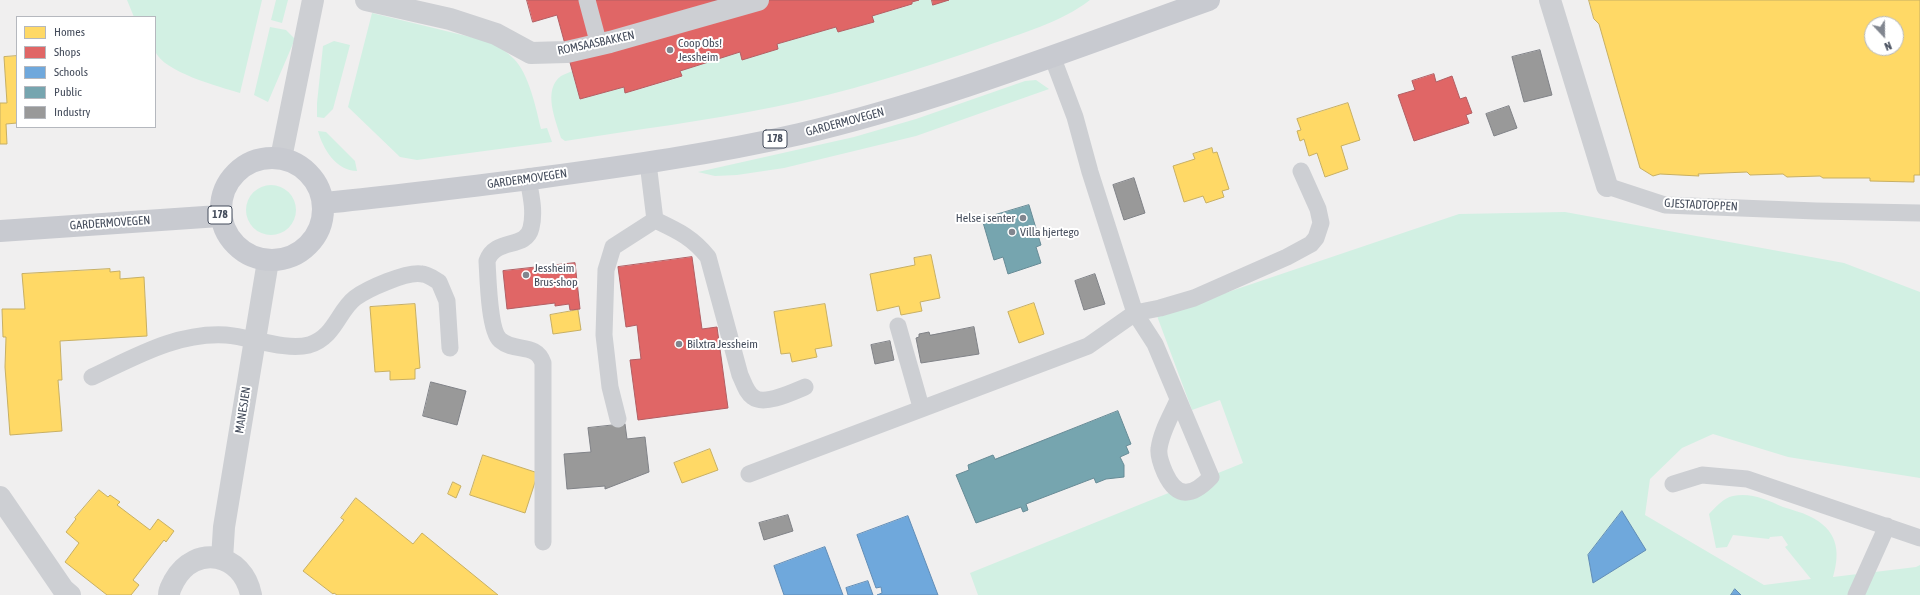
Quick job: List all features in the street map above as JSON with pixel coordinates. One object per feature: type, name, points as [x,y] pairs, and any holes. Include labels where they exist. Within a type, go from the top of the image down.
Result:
[{"type":"main road","name":"GARDERMOVEGEN","points":[[324,203],[648,164],[800,134],[886,112],[960,88],[1209,0]]},
{"type":"main road","name":"178","points":[[281,158],[294,162],[308,172],[319,187],[324,203],[321,226],[309,245],[290,258],[268,261],[250,256],[235,246],[224,231],[220,216],[222,195],[230,179],[242,166],[258,159],[281,158]]},
{"type":"main road","name":"GARDERMOVEGEN","points":[[0,231],[220,216]]},
{"type":"street","points":[[281,158],[313,0]]},
{"type":"street","name":"ROMSAASBAKKEN","points":[[366,0],[450,20],[496,34],[531,53],[567,52],[599,45],[758,0]]},
{"type":"street","name":"GJESTADTOPPEN","points":[[1550,0],[1607,186]]},
{"type":"street","name":"MANESJEN","points":[[222,559],[224,527],[268,261]]},
{"type":"street","points":[[0,497],[63,588],[70,595]]},
{"type":"street","points":[[169,595],[179,571],[196,560],[207,557],[222,559],[241,570],[249,582],[251,595]]},
{"type":"lane","points":[[587,0],[599,45]]},
{"type":"lane","points":[[1052,56],[1075,118],[1090,172],[1135,313],[1155,344],[1211,478],[1202,486],[1187,493],[1178,491],[1171,485],[1162,467],[1159,451],[1162,437],[1178,400]]},
{"type":"lane","points":[[648,164],[655,220]]},
{"type":"lane","points":[[749,474],[1088,346],[1135,313],[1160,308],[1194,298],[1281,260],[1311,244],[1316,238],[1321,223],[1318,209],[1301,171]]},
{"type":"lane","points":[[528,179],[533,210],[531,230],[519,242],[496,248],[489,255],[487,262],[494,328],[499,339],[514,347],[531,349],[540,355],[543,363],[543,542]]},
{"type":"lane","name":"GJESTADTOPPEN","points":[[1607,186],[1666,205],[1816,211],[1920,213]]},
{"type":"lane","points":[[655,220],[688,236],[708,257],[740,375],[746,389],[753,397],[760,401],[766,400],[780,397],[804,387]]},
{"type":"lane","points":[[618,419],[610,387],[604,335],[606,270],[613,247],[655,220]]},
{"type":"lane","points":[[92,377],[170,342],[200,336],[226,335],[286,346],[309,345],[323,339],[355,298],[395,278],[422,274],[439,282],[447,301],[450,348]]},
{"type":"lane","points":[[898,326],[921,408]]},
{"type":"lane","points":[[1673,484],[1702,475],[1747,479],[1920,538]]},
{"type":"lane","points":[[1856,595],[1887,526]]},
{"type":"green space","points":[[127,0],[262,0],[240,93],[193,78],[169,66],[160,59],[156,53],[156,16],[134,16]]},
{"type":"green space","points":[[276,0],[288,0],[282,23],[271,20]]},
{"type":"green space","points":[[919,0],[932,0],[933,5],[949,0],[1090,0],[1066,15],[1027,32],[960,55],[854,88],[774,107],[696,121],[565,141],[561,138],[552,106],[552,89],[555,82],[561,76],[572,71],[580,99],[624,87],[626,93],[682,77],[680,71],[740,52],[742,60],[778,49],[777,44],[836,27],[838,32],[874,22],[872,16],[912,5],[912,2]]},
{"type":"green space","points":[[372,13],[491,42],[509,54],[524,73],[537,111],[541,129],[547,128],[552,142],[417,160],[400,157],[348,107]]},
{"type":"green space","points":[[270,27],[286,30],[295,39],[268,102],[254,95]]},
{"type":"green space","points":[[334,41],[350,45],[333,109],[324,118],[317,117],[323,46]]},
{"type":"green space","points":[[1036,80],[1049,89],[916,136],[784,168],[737,175],[715,176],[698,172],[854,137],[916,119],[1025,81]]},
{"type":"green space","points":[[318,131],[326,132],[355,161],[357,171],[343,167],[332,158],[323,145]]},
{"type":"green space","points":[[271,185],[280,187],[291,196],[296,210],[294,219],[285,230],[271,235],[262,233],[251,224],[246,210],[248,201],[257,190]]},
{"type":"green space","points":[[1565,212],[1844,263],[1920,292],[1920,478],[1788,457],[1713,434],[1682,448],[1650,479],[1645,515],[1764,585],[1811,579],[1785,547],[1788,545],[1782,536],[1770,537],[1769,539],[1733,535],[1727,547],[1716,548],[1709,514],[1720,503],[1729,497],[1746,495],[1759,497],[1806,515],[1826,527],[1831,534],[1836,549],[1837,558],[1833,577],[1916,567],[1920,565],[1920,595],[978,595],[970,573],[1243,463],[1220,400],[1192,410],[1157,316],[1459,214]]},
{"type":"building: Homes","points":[[1589,0],[1920,0],[1920,175],[1914,175],[1914,182],[1870,181],[1870,178],[1823,178],[1820,176],[1787,177],[1783,174],[1750,175],[1747,172],[1698,174],[1699,176],[1660,174],[1653,176],[1640,168],[1599,24],[1594,19]]},
{"type":"building: Homes","points":[[16,56],[16,123],[6,124],[7,144],[0,144],[0,103],[7,103],[4,57]]},
{"type":"building: Homes","points":[[1348,103],[1360,140],[1341,146],[1348,169],[1325,177],[1317,153],[1309,156],[1304,139],[1300,141],[1297,131],[1301,130],[1297,119]]},
{"type":"building: Homes","points":[[1212,148],[1213,153],[1217,152],[1229,189],[1222,191],[1224,197],[1206,203],[1203,196],[1184,202],[1173,166],[1195,159],[1193,154]]},
{"type":"building: Homes","points":[[931,255],[940,298],[920,302],[922,311],[901,315],[899,306],[877,311],[870,274],[915,265],[914,258]]},
{"type":"building: Homes","points":[[110,269],[110,272],[120,271],[120,279],[144,277],[147,336],[60,341],[62,380],[58,380],[62,431],[10,435],[5,367],[6,337],[3,337],[2,309],[25,309],[22,274]]},
{"type":"building: Homes","points":[[1034,303],[1044,334],[1019,343],[1008,312]]},
{"type":"building: Homes","points":[[415,304],[420,368],[415,369],[415,379],[390,380],[390,371],[375,372],[370,307]]},
{"type":"building: Homes","points":[[825,304],[832,346],[815,349],[817,357],[792,362],[790,353],[781,354],[774,312]]},
{"type":"building: Homes","points":[[578,310],[581,330],[553,334],[550,315]]},
{"type":"building: Homes","points":[[710,449],[718,470],[682,483],[674,463]]},
{"type":"building: Homes","points":[[483,455],[538,473],[525,513],[470,495]]},
{"type":"building: Homes","points":[[453,482],[461,486],[456,498],[448,494]]},
{"type":"building: Homes","points":[[99,490],[108,497],[110,495],[120,502],[117,505],[150,530],[158,519],[174,531],[166,542],[164,540],[133,580],[139,585],[131,595],[107,595],[65,562],[79,543],[66,532],[76,519],[75,518]]},
{"type":"building: Homes","points":[[356,498],[413,544],[422,533],[498,595],[333,594],[303,571],[344,520],[341,518]]},
{"type":"building: Shops","name":"Coop Obs! Jessheim","points":[[527,0],[919,0],[912,2],[912,4],[872,16],[874,22],[838,32],[836,27],[777,44],[778,49],[742,60],[740,52],[680,71],[682,76],[625,93],[624,87],[580,99],[557,15],[533,22]]},
{"type":"building: Shops","points":[[932,0],[949,0],[933,5]]},
{"type":"building: Shops","points":[[1434,74],[1436,82],[1452,76],[1460,99],[1466,97],[1472,113],[1466,115],[1469,123],[1414,141],[1398,95],[1415,90],[1412,81]]},
{"type":"building: Shops","name":"Bilxtra Jessheim","points":[[692,257],[702,329],[717,327],[728,408],[638,420],[630,360],[641,359],[637,325],[626,327],[618,267]]},
{"type":"building: Shops","points":[[575,263],[580,309],[570,310],[569,304],[555,306],[555,303],[507,309],[503,271]]},
{"type":"building: Schools","points":[[1622,511],[1646,550],[1593,583],[1588,555]]},
{"type":"building: Schools","points":[[908,516],[938,595],[877,595],[882,593],[881,587],[876,588],[857,535]]},
{"type":"building: Schools","points":[[825,547],[843,595],[784,595],[774,566]]},
{"type":"building: Schools","points":[[868,581],[873,595],[848,595],[846,588]]},
{"type":"building: Schools","points":[[1735,589],[1741,595],[1731,595]]},
{"type":"building: Public","name":"Villa hjertego","points":[[1029,205],[1041,245],[1036,247],[1041,263],[1008,274],[1003,257],[994,260],[982,219]]},
{"type":"building: Public","points":[[1118,411],[1131,444],[1126,446],[1129,453],[1120,457],[1124,465],[1124,477],[1106,479],[1096,483],[1094,478],[1026,504],[1028,510],[1023,512],[1021,507],[976,523],[956,475],[969,470],[968,465],[993,455],[995,459]]},
{"type":"building: Industry","points":[[1540,50],[1552,95],[1524,102],[1512,57]]},
{"type":"building: Industry","points":[[1509,106],[1517,128],[1494,136],[1486,114]]},
{"type":"building: Industry","points":[[1134,178],[1145,213],[1124,220],[1113,185]]},
{"type":"building: Industry","points":[[1095,274],[1105,304],[1084,310],[1075,281]]},
{"type":"building: Industry","points":[[974,327],[979,354],[921,363],[916,338],[919,337],[919,334],[929,332],[930,335]]},
{"type":"building: Industry","points":[[890,341],[894,360],[875,364],[871,345]]},
{"type":"building: Industry","points":[[431,382],[466,391],[457,425],[423,416]]},
{"type":"building: Industry","points":[[625,424],[627,439],[645,437],[649,472],[605,489],[605,486],[567,489],[564,454],[591,452],[588,428]]},
{"type":"building: Industry","points":[[788,515],[793,531],[764,540],[759,523]]},
{"type":"place","name":"Coop Obs! Jessheim","points":[[670,50]]},
{"type":"place","name":"Helse i senter","points":[[1023,218]]},
{"type":"place","name":"Villa hjertego","points":[[1012,232]]},
{"type":"place","name":"Jessheim Brus-shop","points":[[526,275]]},
{"type":"place","name":"Bilxtra Jessheim","points":[[679,344]]}]
